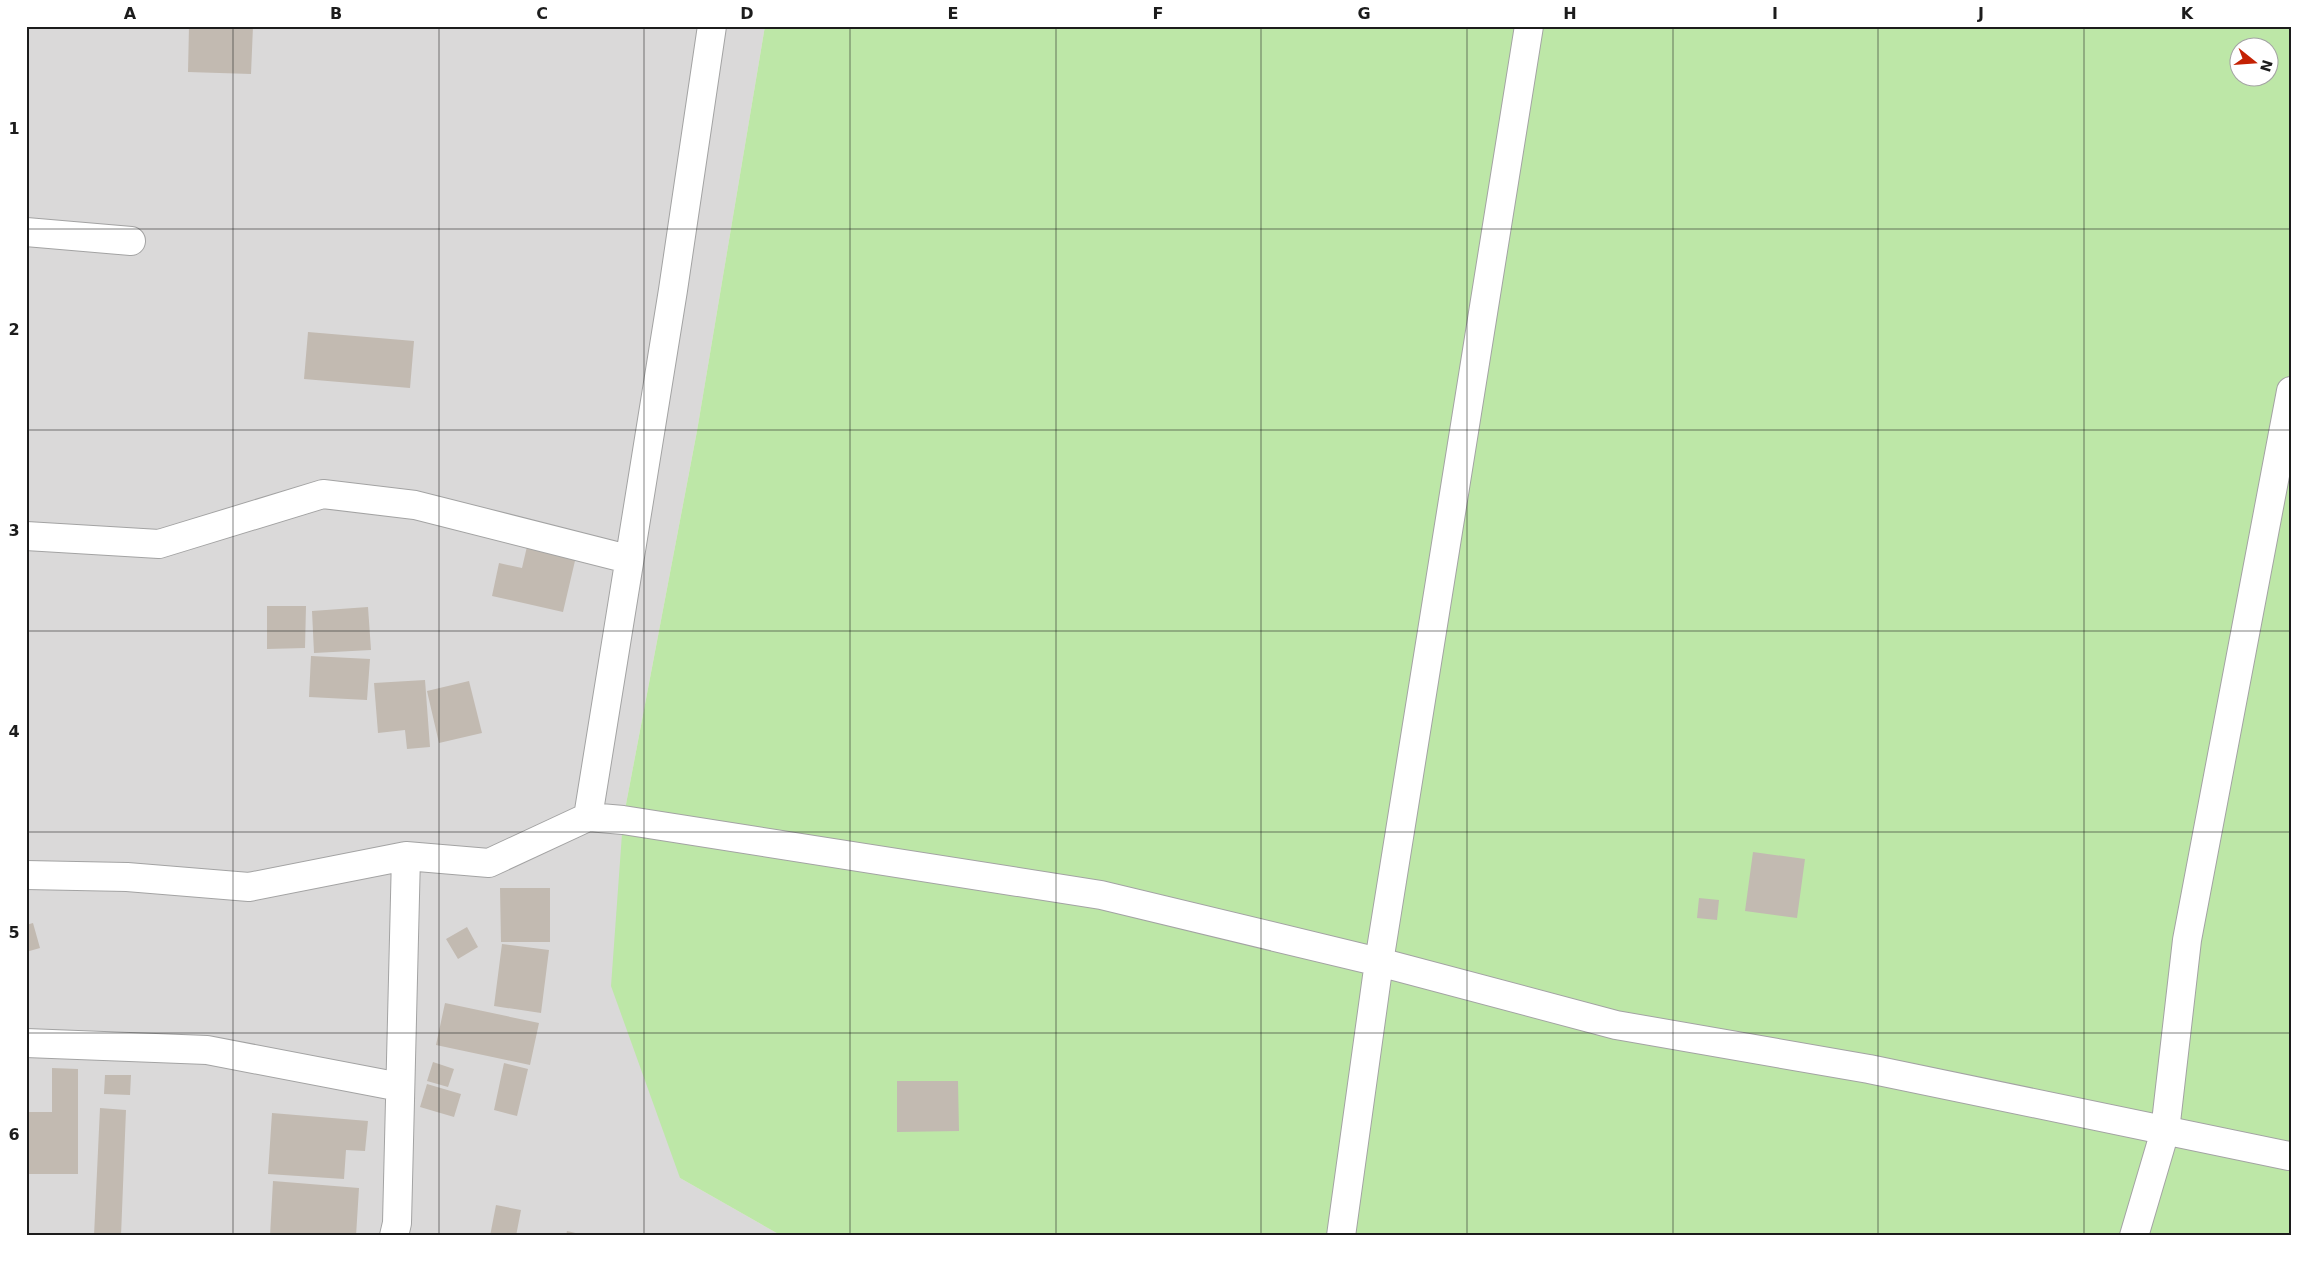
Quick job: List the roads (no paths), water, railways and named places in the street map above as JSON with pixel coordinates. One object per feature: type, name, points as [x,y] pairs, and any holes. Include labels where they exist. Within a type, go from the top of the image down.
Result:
[{"type":"street","points":[[588,817],[628,559],[673,290],[712,26]]},
{"type":"street","points":[[1341,1236],[1379,962],[1529,26]]},
{"type":"street","points":[[26,232],[131,241]]},
{"type":"street","points":[[2134,1236],[2165,1131],[2187,940],[2291,391]]},
{"type":"street","points":[[26,536],[159,544],[323,494],[415,505],[628,559]]},
{"type":"street","points":[[26,875],[127,876],[249,887],[406,856],[489,863],[588,817],[623,820],[1101,895],[1379,962],[1616,1025],[1869,1069],[2289,1156]]},
{"type":"street","points":[[394,1236],[397,1223],[406,856]]},
{"type":"street","points":[[26,1043],[207,1050],[400,1087]]}]
